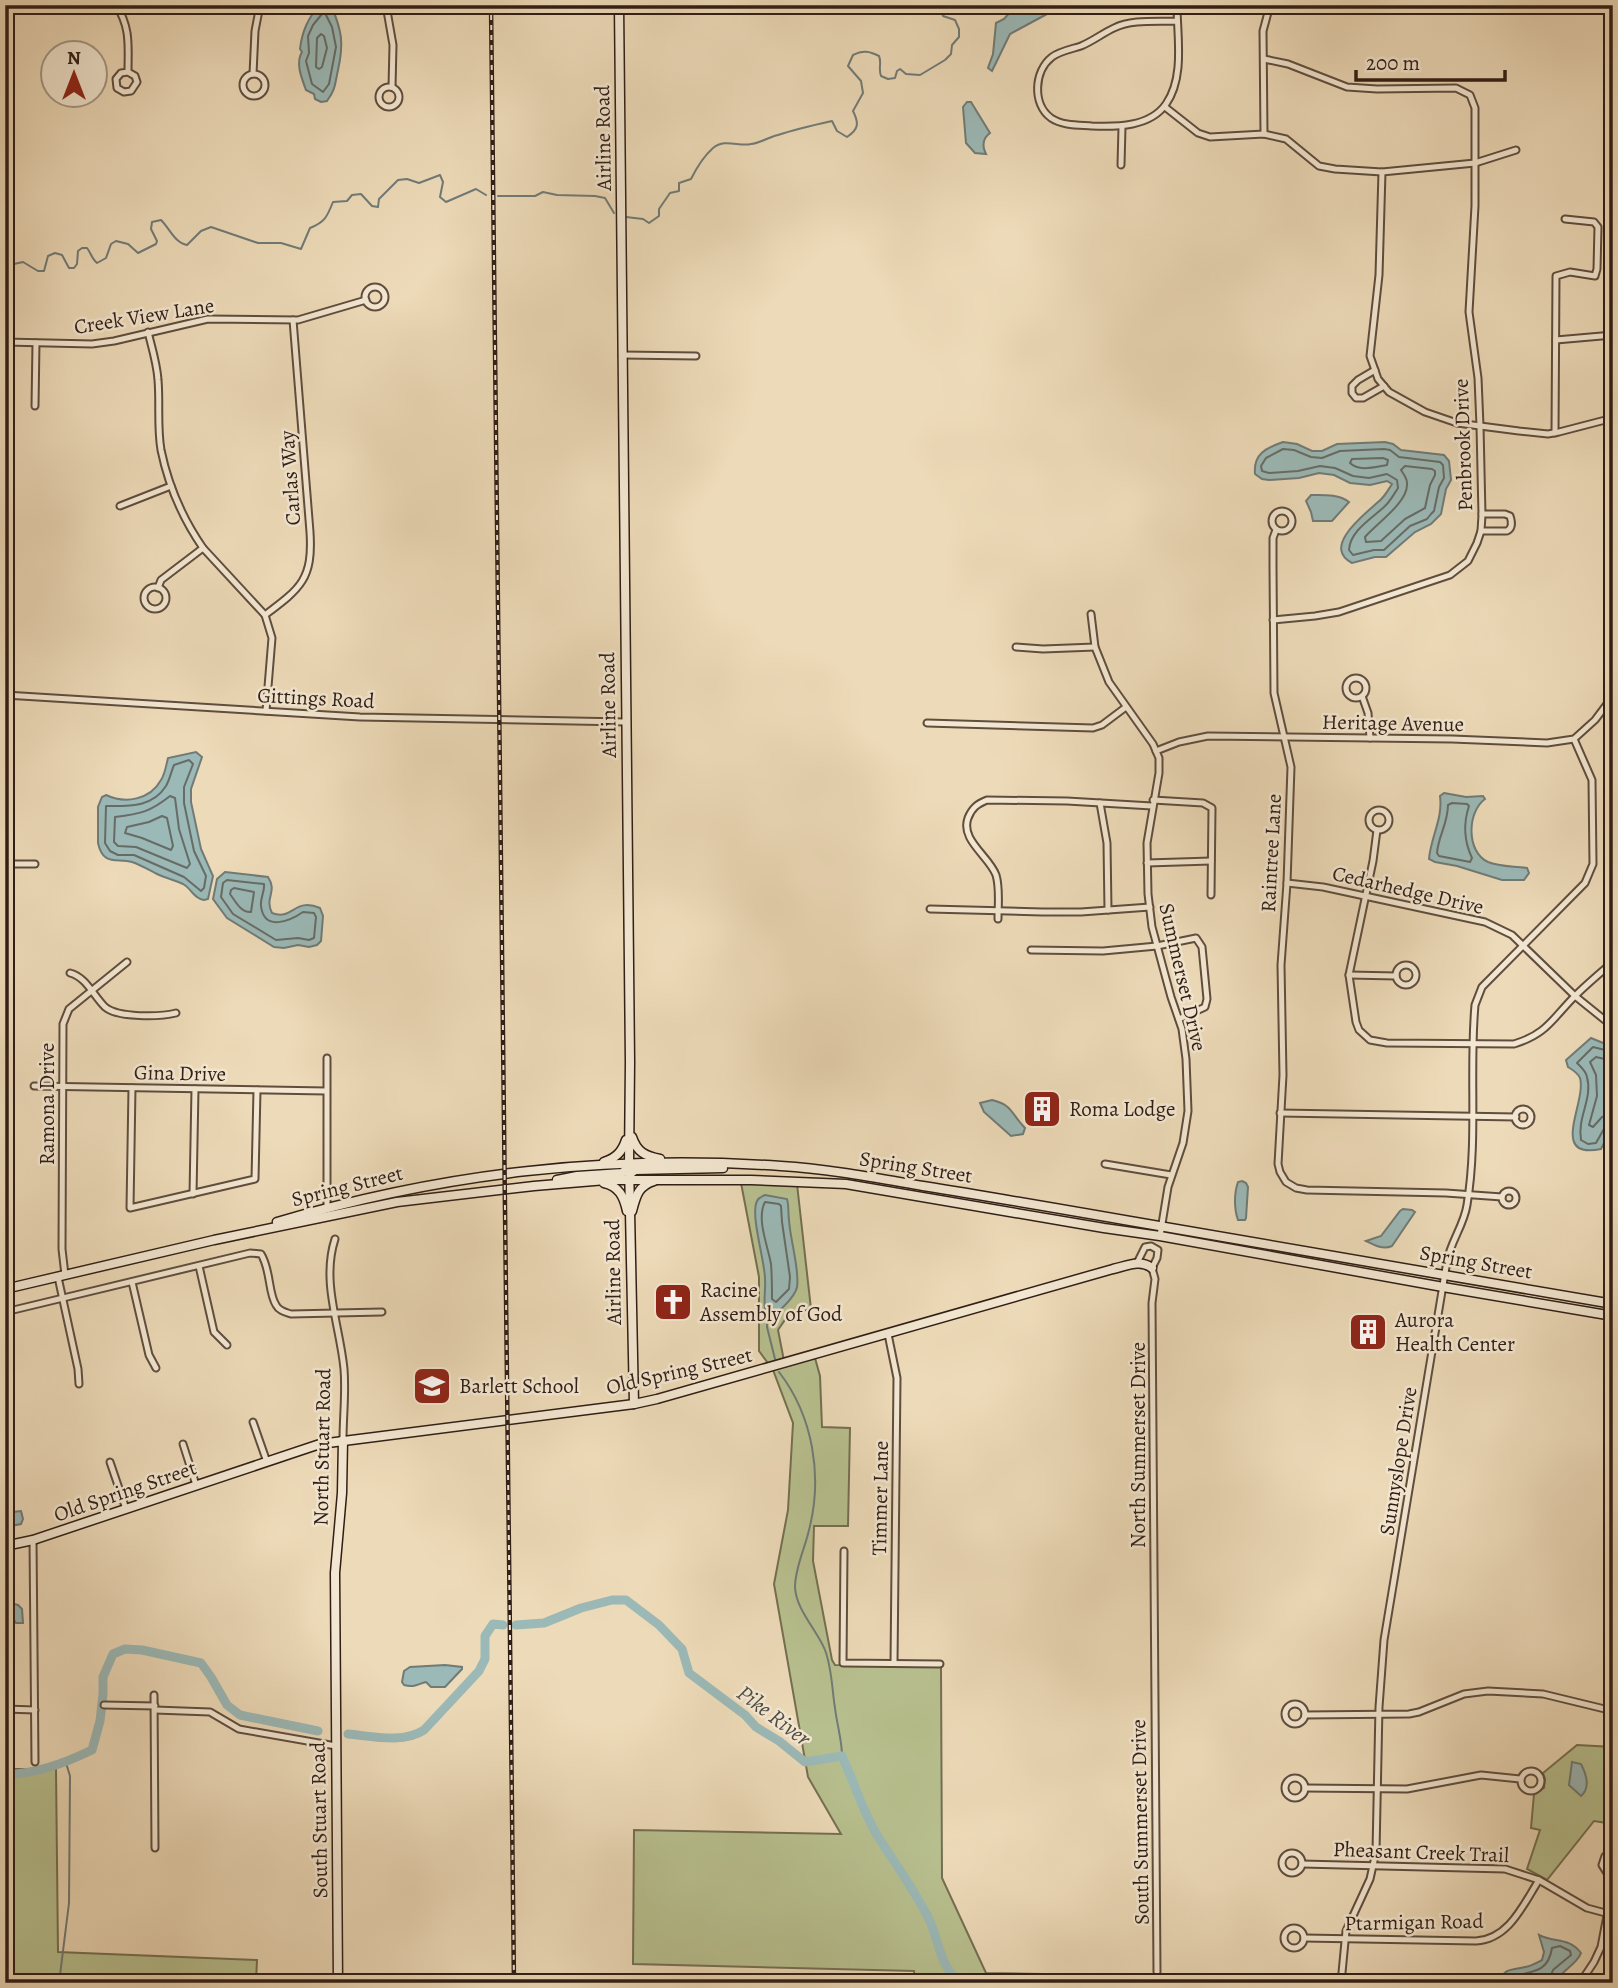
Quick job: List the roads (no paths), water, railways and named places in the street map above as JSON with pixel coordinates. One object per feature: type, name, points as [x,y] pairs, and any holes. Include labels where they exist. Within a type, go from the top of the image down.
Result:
[{"type":"main road","name":"Airline Road","points":[[619,5],[629,1178],[634,1404]]},
{"type":"main road","points":[[629,1131],[641,1153],[652,1158],[680,1163]]},
{"type":"main road","points":[[594,1165],[617,1156],[624,1147],[629,1131]]},
{"type":"main road","points":[[534,1186],[567,1177],[622,1173],[629,1163]]},
{"type":"main road","name":"Spring Street","points":[[5,1289],[477,1176],[594,1165],[680,1163],[824,1170],[1613,1304]]},
{"type":"main road","points":[[629,1178],[635,1170],[688,1170],[760,1165]]},
{"type":"main road","name":"Spring Street","points":[[327,1211],[534,1186],[629,1178],[846,1184],[1613,1316]]},
{"type":"main road","points":[[630,1220],[640,1188],[666,1179]]},
{"type":"main road","points":[[581,1182],[609,1184],[618,1189],[630,1220]]},
{"type":"main road","points":[[1137,1263],[1152,1268]]},
{"type":"main road","name":"Old Spring Street","points":[[5,1546],[33,1540],[320,1444],[634,1404],[1137,1263]]},
{"type":"main road","points":[[1520,1300],[1523,1288]]},
{"type":"main road","name":"North Stuart Road","points":[[335,1657],[336,1562],[343,1440]]},
{"type":"main road","name":"South Stuart Road","points":[[335,1657],[338,1983]]},
{"type":"street","points":[[116,5],[128,32],[128,72]]},
{"type":"street","points":[[253,74],[255,31],[260,5]]},
{"type":"street","points":[[386,5],[393,45],[391,87]]},
{"type":"street","points":[[1177,5],[1177,22],[1177,71],[1173,91],[1165,107],[1146,120],[1122,127],[1062,124],[1042,108],[1037,87],[1043,65],[1054,55],[1083,45],[1130,22],[1177,22]]},
{"type":"street","points":[[1264,134],[1264,31],[1270,5]]},
{"type":"street","points":[[1365,5],[1383,10],[1457,10],[1463,5]]},
{"type":"street","name":"Penbrook Drive","points":[[1264,59],[1288,64],[1347,87],[1456,88],[1470,95],[1475,108],[1475,206],[1469,312],[1478,378],[1482,513],[1481,531],[1468,561],[1450,575],[1339,612],[1273,620]]},
{"type":"street","points":[[253,74],[258,75],[264,83],[263,91],[256,96],[247,93],[243,85],[246,77],[253,74]]},
{"type":"street","points":[[1165,107],[1198,134],[1210,137],[1264,134],[1286,139],[1319,166],[1335,169],[1382,172],[1475,163],[1516,150]]},
{"type":"street","points":[[1121,164],[1122,127]]},
{"type":"street","points":[[1382,172],[1379,275],[1370,356],[1378,379],[1389,392],[1425,412],[1457,422],[1519,431],[1555,433],[1613,418]]},
{"type":"street","points":[[1555,433],[1556,276],[1570,272],[1595,276],[1597,269],[1598,227],[1594,222],[1565,219]]},
{"type":"street","name":"Creek View Lane","points":[[7,342],[92,344],[208,319],[293,320],[366,300]]},
{"type":"street","name":"Carlas Way","points":[[265,615],[295,592],[304,580],[309,566],[310,532],[293,320]]},
{"type":"street","points":[[148,332],[157,371],[161,448],[171,486],[203,548],[265,615],[272,638],[266,711]]},
{"type":"street","points":[[1556,340],[1613,335]]},
{"type":"street","points":[[35,406],[36,343]]},
{"type":"street","points":[[622,355],[696,356]]},
{"type":"street","points":[[1375,370],[1352,386],[1352,393],[1356,398],[1363,398],[1384,386]]},
{"type":"street","points":[[120,506],[171,486]]},
{"type":"street","points":[[1481,531],[1507,531],[1512,524],[1510,516],[1505,513],[1482,513]]},
{"type":"street","name":"Raintree Lane","points":[[1276,530],[1273,538],[1274,694],[1291,767],[1287,883],[1280,976],[1283,1071],[1278,1164],[1283,1178],[1296,1188],[1307,1191],[1469,1194]]},
{"type":"street","points":[[158,588],[161,580],[203,548]]},
{"type":"street","points":[[158,588],[164,592],[165,603],[160,608],[153,609],[147,606],[145,596],[148,590],[158,588]]},
{"type":"street","points":[[1091,614],[1095,646],[1109,682],[1156,751]]},
{"type":"street","points":[[1016,646],[1043,649],[1095,646]]},
{"type":"street","name":"Gittings Road","points":[[5,695],[360,717],[626,722]]},
{"type":"street","points":[[1362,696],[1368,713],[1370,738]]},
{"type":"street","points":[[1522,945],[1585,883],[1594,864],[1592,780],[1573,739],[1595,720],[1613,696]]},
{"type":"street","points":[[927,723],[1093,728],[1102,725],[1126,707]]},
{"type":"street","name":"Heritage Avenue","points":[[1156,751],[1179,742],[1208,736],[1547,743],[1573,739]]},
{"type":"street","name":"Summerset Drive","points":[[1156,751],[1159,773],[1147,863],[1150,907],[1157,946],[1185,1044],[1188,1111],[1183,1143],[1171,1175],[1160,1236]]},
{"type":"street","points":[[998,919],[998,883],[995,872],[967,832],[967,820],[972,808],[987,800],[1203,803],[1212,808],[1211,895]]},
{"type":"street","points":[[1100,803],[1107,843],[1108,910]]},
{"type":"street","points":[[1377,830],[1349,975],[1356,1022],[1363,1035],[1370,1040],[1514,1044],[1530,1039],[1544,1030],[1575,996],[1613,962]]},
{"type":"street","points":[[1147,863],[1211,861]]},
{"type":"street","points":[[5,864],[35,864]]},
{"type":"street","name":"Cedarhedge Drive","points":[[1287,883],[1323,887],[1485,922],[1512,935],[1575,996],[1613,1024]]},
{"type":"street","points":[[930,909],[1081,912],[1150,907]]},
{"type":"street","points":[[1031,950],[1102,951],[1196,939],[1201,943],[1207,999],[1205,1007],[1179,1019]]},
{"type":"street","name":"Sunnyslope Drive","points":[[1342,1981],[1344,1939],[1374,1865],[1384,1640],[1445,1274],[1452,1244],[1466,1213],[1469,1194],[1475,1005],[1479,992],[1522,945]]},
{"type":"street","name":"Ramona Drive","points":[[79,1384],[63,1297],[62,1029],[69,1010],[127,962]]},
{"type":"street","points":[[70,973],[79,975],[114,1013],[167,1016],[176,1013]]},
{"type":"street","points":[[1349,975],[1396,976]]},
{"type":"street","points":[[327,1058],[327,1211]]},
{"type":"street","name":"Gina Drive","points":[[34,1086],[326,1091]]},
{"type":"street","points":[[132,1088],[130,1208],[255,1179],[257,1090]]},
{"type":"street","points":[[193,1194],[195,1089]]},
{"type":"street","points":[[1280,1113],[1516,1117]]},
{"type":"street","points":[[1105,1164],[1171,1175]]},
{"type":"street","points":[[1469,1194],[1502,1198]]},
{"type":"street","name":"North Stuart Road","points":[[335,1239],[330,1253],[330,1280],[344,1368],[343,1440]]},
{"type":"street","name":"North Summerset Drive","points":[[1137,1263],[1145,1247],[1151,1246],[1158,1250],[1152,1268],[1155,1279],[1152,1303],[1155,1672]]},
{"type":"street","points":[[5,1311],[250,1253],[261,1254],[266,1261],[275,1305],[281,1311],[291,1314],[382,1312]]},
{"type":"street","points":[[200,1266],[214,1332],[227,1345]]},
{"type":"street","points":[[132,1282],[149,1355],[156,1368]]},
{"type":"street","name":"Timmer Lane","points":[[888,1334],[897,1378],[894,1663]]},
{"type":"street","points":[[253,1422],[267,1462]]},
{"type":"street","points":[[183,1444],[196,1485]]},
{"type":"street","points":[[110,1462],[126,1509]]},
{"type":"street","points":[[33,1540],[35,1762]]},
{"type":"street","points":[[844,1551],[843,1663],[940,1664]]},
{"type":"street","name":"South Summerset Drive","points":[[1155,1672],[1157,1972]]},
{"type":"street","points":[[1305,1714],[1379,1715],[1417,1712],[1464,1694],[1488,1691],[1543,1693],[1613,1711]]},
{"type":"street","points":[[155,1695],[155,1848]]},
{"type":"street","points":[[104,1705],[210,1712],[239,1729],[336,1746]]},
{"type":"street","points":[[5,1709],[35,1710]]},
{"type":"street","points":[[1305,1788],[1419,1787],[1480,1775],[1520,1779]]},
{"type":"street","points":[[1613,1854],[1605,1856],[1602,1865],[1606,1873],[1613,1874]]},
{"type":"street","name":"Pheasant Creek Trail","points":[[1302,1864],[1497,1868],[1539,1880],[1576,1903],[1610,1915]]},
{"type":"street","name":"Ptarmigan Road","points":[[1304,1938],[1487,1939],[1499,1935],[1508,1927],[1539,1880]]},
{"type":"street","points":[[1580,1983],[1600,1952],[1610,1915],[1613,1884]]},
{"type":"water","points":[[319,5],[331,5],[338,22],[341,44],[334,89],[327,101],[321,102],[306,90],[299,66],[304,31]]},
{"type":"water","points":[[1011,11],[1047,14],[1010,34],[992,71],[988,68],[993,54],[996,23]]},
{"type":"water","points":[[967,102],[971,102],[990,133],[984,143],[986,154],[975,153],[966,143],[963,107]]},
{"type":"water","points":[[1283,442],[1297,444],[1312,451],[1322,451],[1337,444],[1385,442],[1401,450],[1444,455],[1449,461],[1451,480],[1446,489],[1441,514],[1386,557],[1352,563],[1344,556],[1341,548],[1343,540],[1348,531],[1382,498],[1392,484],[1387,481],[1370,485],[1350,483],[1334,475],[1319,473],[1299,478],[1262,479],[1255,474],[1258,457],[1266,449]]},
{"type":"water","points":[[1311,495],[1336,496],[1349,502],[1332,521],[1313,521],[1306,501]]},
{"type":"water","points":[[196,752],[202,757],[191,789],[191,802],[201,849],[213,876],[208,899],[204,900],[183,884],[132,862],[107,858],[98,843],[98,807],[102,797],[106,795],[129,799],[144,796],[161,780],[168,758]]},
{"type":"water","points":[[1444,793],[1466,797],[1483,796],[1485,799],[1479,805],[1472,822],[1476,850],[1488,862],[1527,868],[1529,873],[1524,880],[1502,880],[1429,859],[1440,812],[1440,796]]},
{"type":"water","points":[[225,872],[268,877],[272,887],[269,903],[272,913],[285,914],[304,905],[320,908],[323,916],[321,941],[309,947],[274,947],[227,918],[213,899],[217,879]]},
{"type":"water","points":[[1591,1038],[1613,1047],[1613,1100],[1610,1125],[1601,1149],[1585,1150],[1576,1146],[1573,1138],[1581,1088],[1580,1078],[1568,1067],[1566,1060]]},
{"type":"water","points":[[992,1100],[1011,1111],[1025,1128],[1023,1134],[1011,1136],[984,1112],[980,1103]]},
{"type":"water","points":[[1242,1181],[1248,1187],[1246,1218],[1238,1220],[1235,1196],[1238,1182]]},
{"type":"water","points":[[765,1195],[787,1199],[798,1280],[796,1291],[789,1301],[767,1318],[764,1304],[764,1271],[755,1217],[757,1201]]},
{"type":"water","points":[[1403,1209],[1415,1212],[1392,1246],[1382,1247],[1366,1241],[1381,1236]]},
{"type":"water","points":[[21,1511],[21,1524],[5,1527],[5,1513]]},
{"type":"water","points":[[14,1604],[22,1609],[23,1623],[16,1623],[12,1617],[10,1606]]},
{"type":"water","points":[[445,1665],[462,1669],[445,1687],[431,1687],[426,1682],[407,1686],[402,1682],[404,1671],[410,1667]]},
{"type":"water","points":[[1572,1762],[1581,1764],[1586,1776],[1586,1789],[1581,1796],[1569,1785]]},
{"type":"water","points":[[1539,1935],[1567,1942],[1581,1953],[1553,1983],[1501,1983],[1506,1972],[1542,1960],[1544,1952]]},
{"type":"waterway","points":[[626,217],[643,219],[649,223],[659,216],[659,209],[670,193],[679,191],[679,183],[691,179],[704,158],[718,145],[746,145],[832,121],[837,131],[847,137],[856,128],[853,111],[863,93],[861,81],[848,66],[853,55],[866,52],[879,56],[881,76],[888,79],[895,78],[900,69],[906,74],[920,75],[945,60],[959,37],[955,20],[943,16],[939,5]]},
{"type":"waterway","points":[[5,266],[23,262],[38,271],[44,271],[48,256],[55,253],[62,255],[69,268],[74,268],[78,251],[82,248],[87,248],[97,263],[106,258],[111,244],[116,241],[128,244],[138,253],[156,244],[151,229],[152,222],[161,220],[176,239],[187,245],[201,231],[211,227],[258,243],[281,243],[301,249],[310,228],[325,218],[333,202],[347,201],[352,195],[361,194],[372,206],[378,207],[379,199],[398,180],[407,179],[419,183],[440,175],[443,182],[440,197],[446,202],[476,189],[486,195]]},
{"type":"waterway","points":[[498,196],[535,196],[543,192],[595,196],[605,198],[614,213]]},
{"type":"waterway","points":[[767,1318],[775,1359]]},
{"type":"waterway","points":[[779,1372],[800,1408],[812,1447],[815,1468],[813,1510],[795,1587],[799,1604],[827,1657],[842,1756]]},
{"type":"waterway","name":"Pike River","points":[[516,1625],[544,1623],[581,1608],[612,1600],[626,1600],[659,1625],[682,1649],[689,1673],[745,1715],[756,1727],[805,1762],[842,1756],[877,1835],[928,1917],[948,1969],[961,1983]]},
{"type":"waterway","name":"Pike River","points":[[348,1734],[397,1738],[424,1730],[479,1671],[485,1659],[485,1636],[493,1624],[503,1625]]},
{"type":"waterway","name":"Pike River","points":[[5,1775],[50,1767],[92,1750],[100,1721],[103,1677],[113,1654],[125,1649],[201,1663],[227,1705],[240,1715],[318,1731]]},
{"type":"waterway","points":[[59,1983],[69,1903],[70,1776],[66,1763]]},
{"type":"railway","points":[[491,5],[514,1983]]},
{"type":"place","name":"Roma Lodge","points":[[1042,1109]]},
{"type":"place","name":"Racine Assembly of God","points":[[673,1302]]},
{"type":"place","name":"Aurora Health Center","points":[[1368,1332]]},
{"type":"place","name":"Barlett School","points":[[432,1386]]}]
